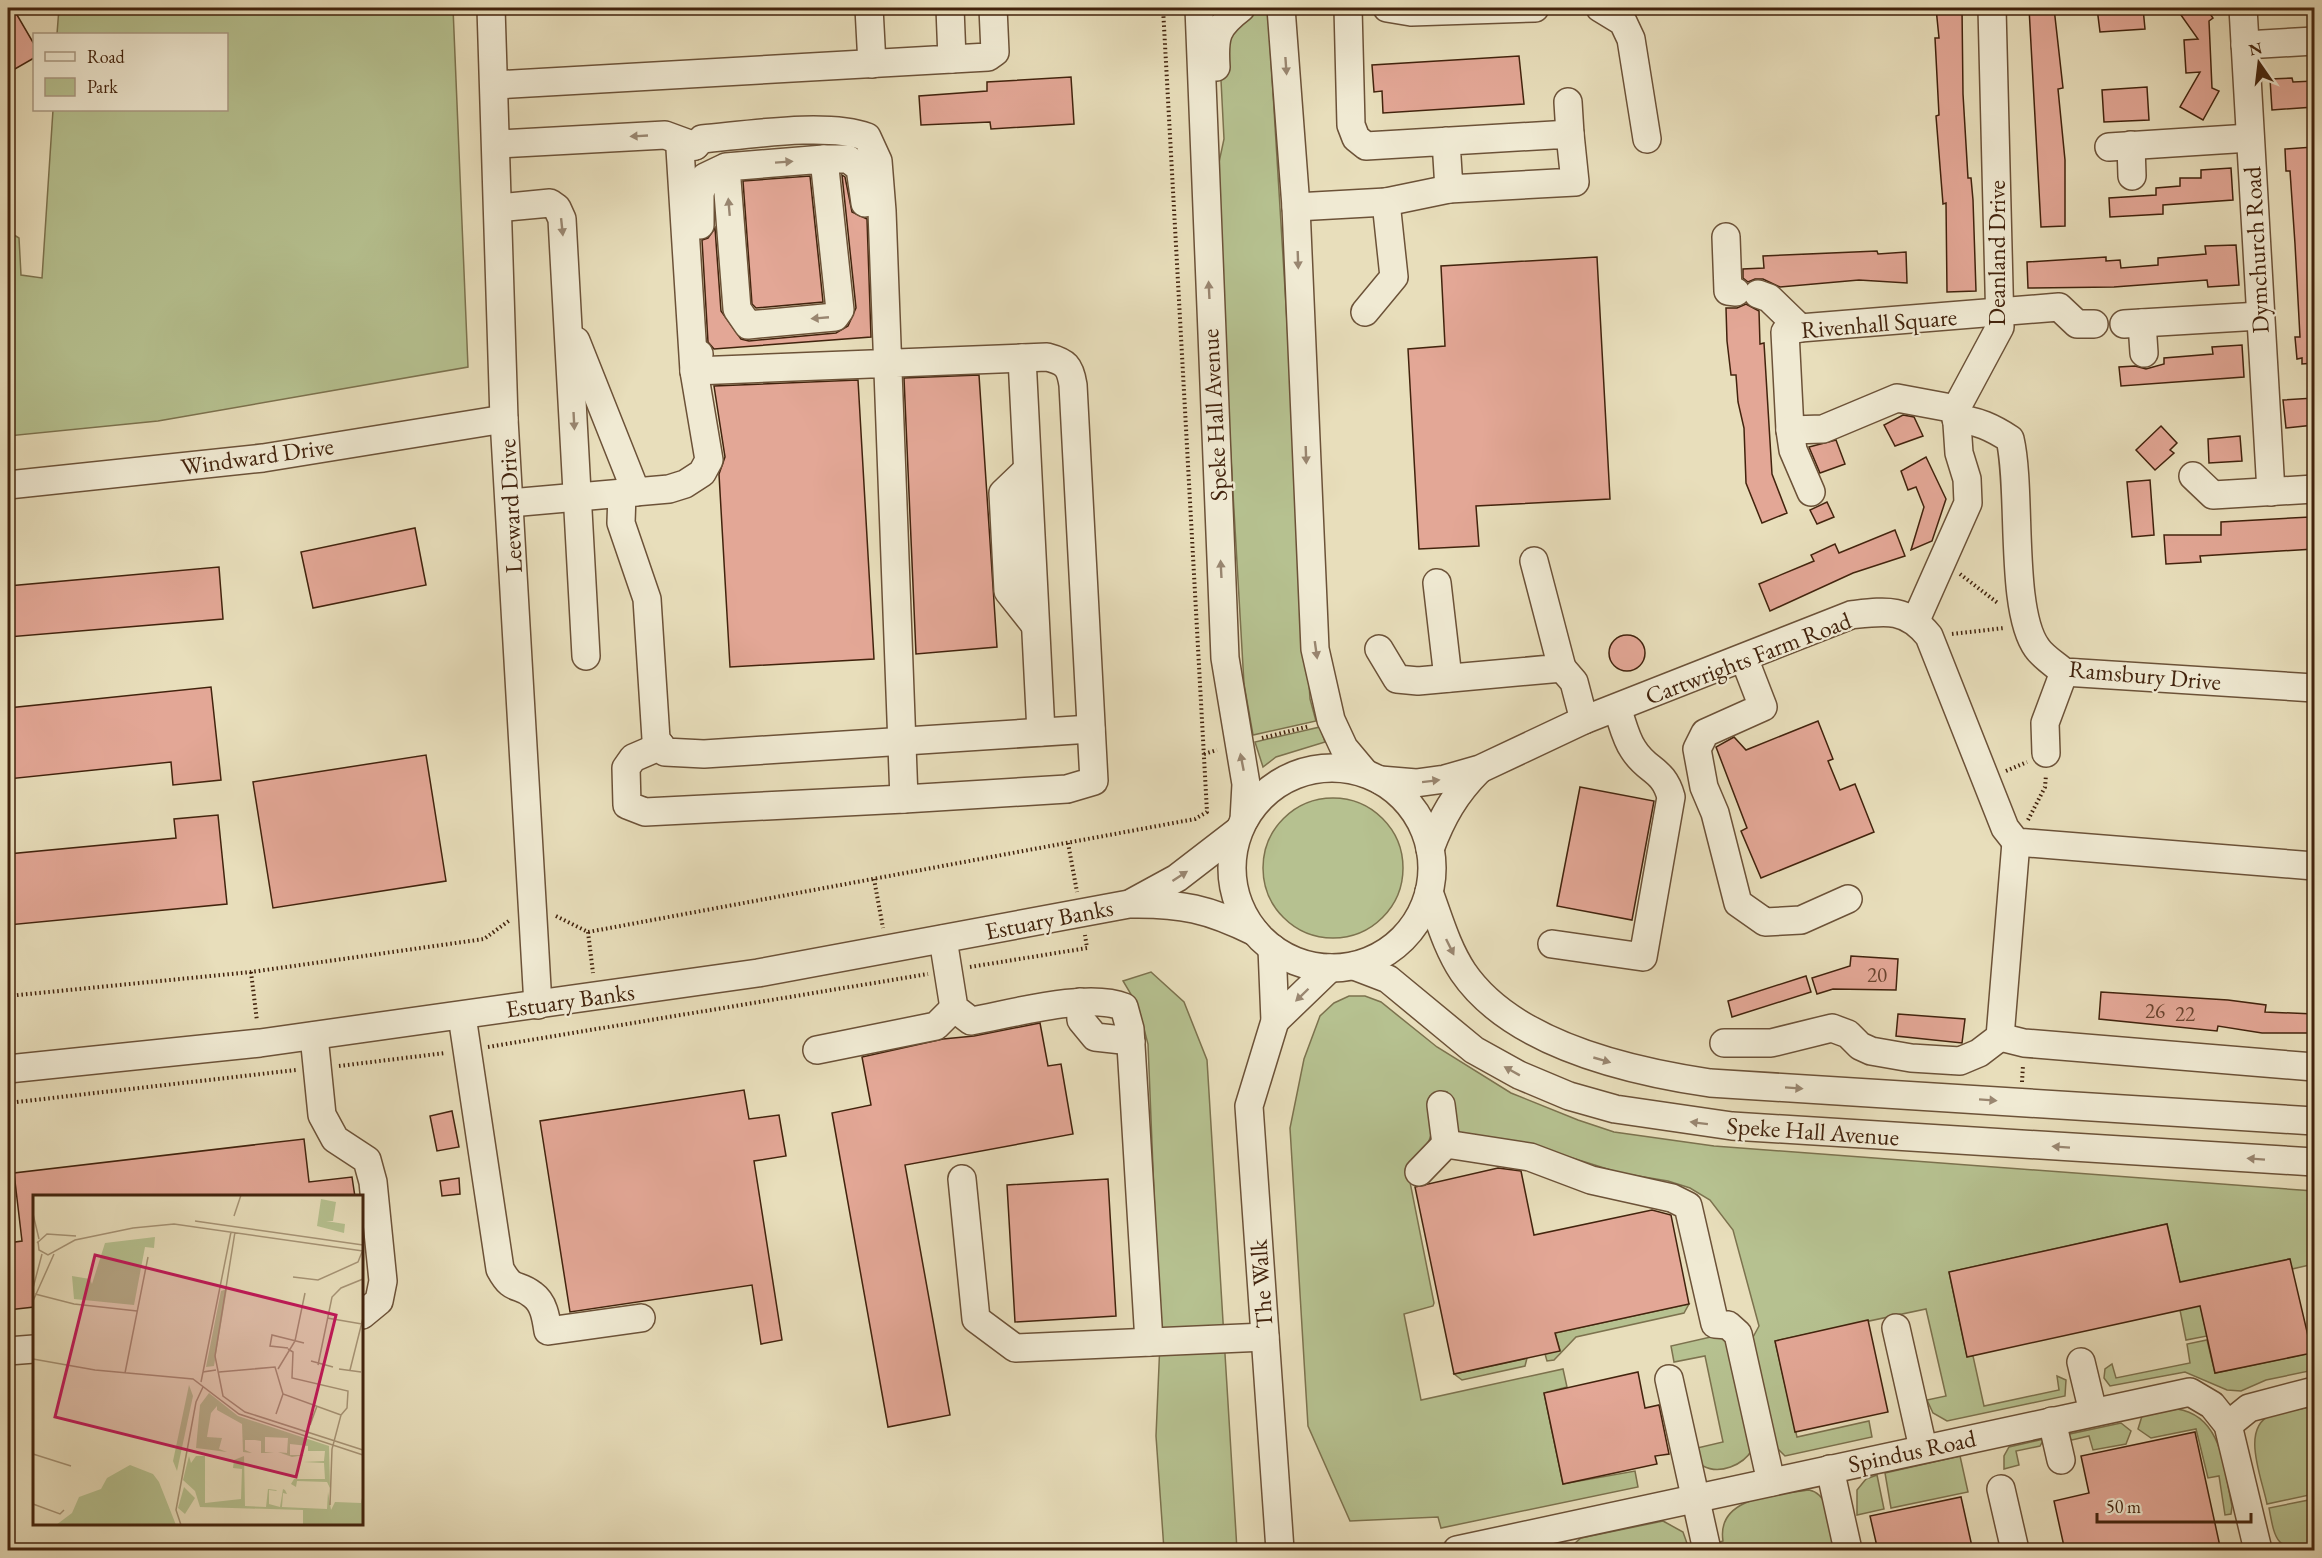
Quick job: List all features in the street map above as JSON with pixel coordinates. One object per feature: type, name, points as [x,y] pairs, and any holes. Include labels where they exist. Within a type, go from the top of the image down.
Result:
[{"type":"street","name":"Leeward Drive","points":[[491,8],[504,418],[538,1005]]},
{"type":"street","points":[[870,8],[872,64]]},
{"type":"street","points":[[950,8],[952,59]]},
{"type":"street","points":[[495,85],[988,57],[995,52],[993,8]]},
{"type":"street","name":"Speke Hall Avenue","points":[[1199,8],[1203,160],[1225,658],[1246,784],[1241,826]]},
{"type":"street","points":[[1203,160],[1219,127],[1216,36],[1226,19],[1241,8]]},
{"type":"street","points":[[1281,8],[1296,207],[1315,649],[1331,720],[1344,748],[1373,777],[1404,798],[1421,822],[1430,849],[1432,871],[1429,892],[1418,919],[1400,941],[1376,958],[1342,967],[1299,962],[1264,940],[1242,913],[1233,886],[1232,858],[1241,826],[1262,795],[1288,778],[1318,768],[1350,769],[1373,777]]},
{"type":"street","points":[[1348,8],[1351,125],[1356,138],[1366,146],[1570,134]]},
{"type":"street","points":[[1394,8],[1411,12],[1535,8]]},
{"type":"street","points":[[1600,8],[1623,22],[1631,39],[1647,139]]},
{"type":"street","name":"Deanland Drive","points":[[1956,414],[2000,327],[1992,8]]},
{"type":"street","name":"Dymchurch Road","points":[[2242,8],[2271,492]]},
{"type":"street","points":[[2245,45],[2314,41]]},
{"type":"street","points":[[1296,207],[1386,202],[1449,189],[1575,182],[1568,102]]},
{"type":"street","points":[[510,503],[669,489],[685,484],[702,473],[709,460],[694,371],[680,149],[695,146],[702,139],[761,134],[853,131],[867,137],[878,161],[880,181],[883,365],[904,799]]},
{"type":"street","points":[[496,144],[665,135],[695,146]]},
{"type":"street","points":[[2132,176],[2120,146],[2250,138]]},
{"type":"street","points":[[1446,141],[1449,189]]},
{"type":"street","points":[[694,371],[708,330],[708,298],[699,226],[700,194],[705,177],[726,167],[824,159],[848,159],[860,168],[864,183],[883,365]]},
{"type":"street","points":[[726,167],[737,309],[748,325],[835,317],[840,310],[824,159]]},
{"type":"street","points":[[1365,312],[1394,277],[1386,202]]},
{"type":"street","points":[[498,208],[550,203],[557,208],[562,219],[586,656]]},
{"type":"street","points":[[1726,237],[1728,291],[1747,293],[1778,305],[1800,328]]},
{"type":"street","name":"Rivenhall Square","points":[[1811,492],[1793,450],[1785,332],[1800,328],[2059,307],[2077,324],[2094,324]]},
{"type":"street","points":[[2144,353],[2133,324],[2260,316]]},
{"type":"street","points":[[568,321],[629,492],[621,523],[647,599],[656,739],[665,752],[704,754],[1091,729]]},
{"type":"street","points":[[661,746],[633,758],[626,768],[627,805],[645,812],[904,799],[1067,789],[1094,781],[1071,369],[1063,361],[1047,357],[694,371]]},
{"type":"street","points":[[1022,358],[1041,732]]},
{"type":"street","points":[[1790,430],[1823,429],[1897,398],[1956,414],[1959,453],[1967,478],[1968,503],[1942,560],[1922,628],[2005,828],[2016,842],[2012,1040]]},
{"type":"street","name":"Ramsbury Drive","points":[[1956,414],[1993,428],[2010,439],[2015,459],[2020,568],[2026,625],[2037,648],[2064,672],[2314,688]]},
{"type":"street","name":"Windward Drive","points":[[8,485],[263,458],[504,418]]},
{"type":"street","points":[[2193,476],[2213,495],[2314,489]]},
{"type":"street","points":[[1534,561],[1562,668],[1574,682],[1584,720]]},
{"type":"street","points":[[1437,583],[1448,678]]},
{"type":"street","name":"Cartwrights Farm Road","points":[[1373,777],[1416,783],[1445,779],[1480,769],[1584,720],[1851,615],[1883,611],[1922,628]]},
{"type":"street","points":[[1379,649],[1397,679],[1418,681],[1562,668]]},
{"type":"street","points":[[1744,658],[1763,706],[1705,733],[1697,749],[1704,787],[1714,813],[1738,903],[1765,922],[1801,920],[1848,899]]},
{"type":"street","points":[[2046,753],[2045,723],[2064,672]]},
{"type":"street","points":[[1552,944],[1643,957],[1671,797],[1666,780],[1647,766],[1632,749],[1617,708]]},
{"type":"street","name":"Cartwrights Farm Road","points":[[1430,849],[1441,819],[1456,793],[1480,769]]},
{"type":"street","name":"Estuary Banks","points":[[1129,904],[1177,878],[1241,826]]},
{"type":"street","points":[[2016,842],[2314,866]]},
{"type":"street","name":"Speke Hall Avenue","points":[[1429,892],[1462,971],[1479,992],[1508,1015],[1546,1038],[1592,1057],[1651,1074],[1710,1083],[2314,1121]]},
{"type":"street","name":"Estuary Banks","points":[[8,1069],[314,1036],[758,973],[1129,904],[1165,903],[1222,915],[1264,940]]},
{"type":"street","points":[[943,939],[954,1008],[971,1021],[1080,1002],[1109,1001],[1124,1007],[1131,1041],[1149,1342]]},
{"type":"street","name":"The Walk","points":[[1264,940],[1275,1021],[1249,1106],[1280,1551]]},
{"type":"street","name":"Speke Hall Avenue","points":[[1342,967],[1388,980],[1413,997],[1474,1050],[1519,1075],[1569,1096],[1615,1109],[1732,1126],[2314,1162]]},
{"type":"street","name":"The Walk","points":[[1275,1021],[1342,967]]},
{"type":"street","points":[[1080,1002],[1081,1020],[1095,1037],[1131,1041]]},
{"type":"street","points":[[817,1050],[936,1026],[954,1008]]},
{"type":"street","points":[[462,1016],[500,1269],[508,1284],[533,1295],[544,1308],[548,1331],[641,1318]]},
{"type":"street","points":[[1724,1043],[1771,1042],[1832,1028],[1848,1034],[1860,1046],[1871,1051],[1911,1058],[1960,1060],[2012,1040],[2314,1066]]},
{"type":"street","points":[[314,1036],[322,1114],[335,1138],[366,1160],[373,1182],[383,1281],[379,1301],[363,1314]]},
{"type":"street","points":[[1441,1104],[1446,1144]]},
{"type":"street","points":[[1419,1172],[1446,1144]]},
{"type":"street","points":[[1446,1144],[1530,1157],[1592,1180],[1672,1198],[1688,1206],[1715,1324],[1728,1325],[1738,1334],[1771,1482]]},
{"type":"street","points":[[962,1179],[976,1319],[1015,1348],[1265,1336]]},
{"type":"street","points":[[1896,1328],[1923,1448]]},
{"type":"street","points":[[8,1351],[33,1349]]},
{"type":"street","points":[[2081,1362],[2093,1412]]},
{"type":"street","points":[[1669,1379],[1707,1551]]},
{"type":"street","points":[[2228,1425],[2249,1408],[2314,1391]]},
{"type":"street","name":"Spindus Road","points":[[1457,1551],[1539,1542],[1695,1498],[2190,1392],[2212,1405],[2228,1425],[2258,1551]]},
{"type":"street","points":[[2052,1421],[2061,1460]]},
{"type":"street","points":[[1830,1469],[1848,1551]]},
{"type":"street","points":[[2001,1489],[2015,1551]]},
{"type":"path","points":[[8,996],[251,972],[484,939],[512,919],[533,915],[554,915],[588,932],[1196,819],[1207,812],[1163,8]]},
{"type":"path","points":[[1942,560],[2026,625]]},
{"type":"path","points":[[1922,628],[2026,625]]},
{"type":"path","points":[[1203,754],[1331,720]]},
{"type":"path","points":[[1985,780],[2046,753],[2045,788],[2016,842]]},
{"type":"path","points":[[2012,1040],[2021,1102]]},
{"type":"green space","points":[[59,8],[453,8],[468,367],[158,421],[8,436],[8,231],[19,238],[21,275],[42,278],[53,111],[228,111],[228,33],[57,33]]},
{"type":"green space","points":[[1268,11],[1310,699],[1316,721],[1253,735],[1244,684],[1215,181],[1224,139],[1219,41],[1249,13]]},
{"type":"green space","points":[[1320,727],[1325,742],[1276,757],[1263,767],[1255,742]]},
{"type":"green space","points":[[1333,798],[1360,804],[1372,810],[1382,819],[1391,829],[1397,841],[1403,868],[1397,895],[1391,907],[1382,917],[1372,926],[1360,932],[1333,938],[1306,932],[1294,926],[1284,917],[1275,907],[1269,895],[1263,868],[1269,841],[1275,829],[1284,819],[1294,810],[1306,804]]},
{"type":"green space","points":[[1151,972],[1184,1002],[1207,1060],[1237,1550],[1164,1550],[1156,1436],[1160,1342],[1148,1044],[1138,1006],[1123,981]]},
{"type":"green space","points":[[1349,996],[1365,996],[1381,1002],[1437,1047],[1511,1093],[1614,1132],[1714,1146],[2314,1191],[2314,1264],[2292,1269],[2289,1259],[2195,1279],[2207,1336],[2186,1340],[2180,1310],[2186,1309],[2167,1224],[1949,1272],[1967,1356],[1973,1356],[1984,1406],[2059,1390],[2057,1376],[2066,1380],[2065,1396],[1947,1421],[1933,1413],[1927,1400],[1946,1396],[1926,1309],[1775,1341],[1797,1437],[1869,1421],[1872,1437],[1785,1456],[1774,1445],[1752,1339],[1759,1326],[1733,1230],[1710,1200],[1690,1188],[1668,1181],[1620,1173],[1566,1156],[1461,1134],[1455,1127],[1447,1092],[1430,1096],[1431,1135],[1424,1148],[1407,1167],[1434,1303],[1433,1306],[1404,1314],[1421,1400],[1563,1369],[1567,1387],[1544,1393],[1563,1484],[1635,1471],[1638,1487],[1441,1528],[1438,1517],[1350,1521],[1308,1426],[1290,1128],[1304,1059],[1320,1016],[1334,1003]]},
{"type":"green space","points":[[1689,1304],[1684,1313],[1576,1337],[1554,1360],[1547,1361],[1545,1354],[1560,1350],[1555,1333]]},
{"type":"green space","points":[[1715,1336],[1726,1340],[1752,1450],[1743,1460],[1724,1469],[1710,1469],[1703,1466],[1693,1449],[1723,1442],[1705,1356],[1674,1362],[1671,1346]]},
{"type":"green space","points":[[2207,1340],[2215,1373],[2311,1353],[2314,1349],[2314,1370],[2266,1380],[2241,1391],[2227,1390],[2185,1372],[2110,1386],[2104,1378],[2105,1369],[2112,1364],[2116,1378],[2190,1363],[2187,1344]]},
{"type":"green space","points":[[1527,1358],[1525,1366],[1462,1380],[1454,1374]]},
{"type":"green space","points":[[2314,1406],[2314,1494],[2267,1504],[2256,1455],[2257,1431],[2262,1421],[2271,1415]]},
{"type":"green space","points":[[2177,1409],[2192,1414],[2204,1422],[2213,1433],[2223,1461],[2232,1506],[2231,1514],[2225,1515],[2219,1476],[2208,1478],[2196,1429],[2151,1438],[2138,1429],[2142,1416]]},
{"type":"green space","points":[[2121,1423],[2131,1431],[2126,1444],[2093,1450],[2089,1436],[2072,1440],[2065,1435]]},
{"type":"green space","points":[[2044,1439],[2040,1446],[2016,1451],[2019,1465],[2004,1469],[2004,1456],[2009,1447]]},
{"type":"green space","points":[[1960,1456],[1968,1492],[1891,1508],[1885,1473]]},
{"type":"green space","points":[[1877,1475],[1884,1509],[1857,1515],[1857,1490],[1866,1479]]},
{"type":"green space","points":[[1809,1490],[1816,1493],[1827,1506],[1839,1550],[1719,1550],[1717,1543],[1723,1541],[1723,1526],[1729,1515],[1739,1506],[1766,1496]]},
{"type":"green space","points":[[2314,1499],[2314,1546],[2292,1548],[2285,1546],[2273,1529],[2269,1508]]},
{"type":"green space","points":[[1663,1521],[1683,1532],[1689,1549],[1567,1550],[1581,1538]]},
{"type":"building","points":[[8,8],[13,8],[33,42],[33,59],[8,73]]},
{"type":"building","points":[[1936,8],[1962,8],[1963,94],[1968,178],[1971,178],[1973,200],[1976,291],[1947,292],[1946,203],[1943,204],[1936,116],[1939,115],[1935,38],[1939,38]]},
{"type":"building","points":[[2029,8],[2054,8],[2063,88],[2058,89],[2065,160],[2065,226],[2041,227]]},
{"type":"building","points":[[2097,8],[2143,8],[2145,29],[2100,32]]},
{"type":"building","points":[[2176,8],[2206,8],[2213,18],[2209,21],[2212,88],[2219,91],[2203,120],[2180,107],[2200,72],[2186,73],[2184,40],[2198,39]]},
{"type":"building","points":[[1519,56],[1524,104],[1383,113],[1382,91],[1374,92],[1372,65]]},
{"type":"building","points":[[1071,77],[1074,124],[991,129],[990,122],[921,125],[919,96],[987,91],[987,82]]},
{"type":"building","points":[[2292,78],[2293,82],[2314,81],[2314,107],[2272,110],[2270,79]]},
{"type":"building","points":[[2147,87],[2149,120],[2104,122],[2102,90]]},
{"type":"building","points":[[2313,147],[2314,363],[2302,364],[2302,358],[2297,359],[2295,337],[2300,337],[2290,171],[2286,171],[2285,149]]},
{"type":"building","points":[[2231,168],[2233,200],[2163,205],[2163,214],[2110,217],[2109,198],[2156,195],[2156,188],[2180,186],[2180,178],[2201,178],[2201,170]]},
{"type":"building","points":[[842,175],[845,177],[852,212],[867,219],[871,337],[714,349],[708,342],[702,240],[708,238],[715,228],[721,311],[741,339],[749,341],[836,333],[848,326],[856,308]]},
{"type":"building","points":[[810,176],[823,302],[756,308],[752,304],[743,181]]},
{"type":"building","points":[[2236,245],[2239,285],[2208,287],[2207,280],[2114,287],[2028,288],[2027,262],[2106,257],[2106,261],[2120,260],[2121,268],[2158,265],[2158,258],[2206,254],[2205,246]]},
{"type":"building","points":[[1877,251],[1878,254],[1906,252],[1907,283],[1859,280],[1780,287],[1763,279],[1748,282],[1743,278],[1743,269],[1764,268],[1763,256]]},
{"type":"building","points":[[1597,257],[1610,499],[1476,506],[1479,546],[1419,549],[1408,349],[1445,346],[1441,266]]},
{"type":"building","points":[[1746,304],[1759,311],[1760,344],[1764,343],[1772,474],[1787,513],[1762,523],[1746,483],[1744,428],[1738,402],[1736,375],[1731,375],[1727,341],[1726,308],[1737,308]]},
{"type":"building","points":[[2242,345],[2244,377],[2121,386],[2119,367],[2135,366],[2146,369],[2164,364],[2164,358],[2213,354],[2212,347]]},
{"type":"building","points":[[979,375],[997,647],[916,654],[904,378]]},
{"type":"building","points":[[858,380],[874,659],[730,667],[719,474],[725,457],[714,386]]},
{"type":"building","points":[[2314,398],[2314,425],[2286,428],[2283,400]]},
{"type":"building","points":[[1903,415],[1914,417],[1923,436],[1895,446],[1884,425]]},
{"type":"building","points":[[2161,426],[2177,443],[2170,450],[2174,453],[2155,470],[2136,450]]},
{"type":"building","points":[[2240,436],[2242,461],[2209,463],[2208,439]]},
{"type":"building","points":[[1836,440],[1845,464],[1820,473],[1809,447]]},
{"type":"building","points":[[1926,457],[1946,499],[1932,541],[1911,550],[1924,507],[1916,487],[1908,490],[1901,471]]},
{"type":"building","points":[[2150,480],[2154,535],[2132,537],[2127,482]]},
{"type":"building","points":[[1827,502],[1834,517],[1817,524],[1810,510]]},
{"type":"building","points":[[2310,517],[2311,523],[2314,523],[2314,549],[2200,556],[2201,562],[2166,564],[2164,535],[2221,535],[2221,522]]},
{"type":"building","points":[[415,528],[426,585],[313,608],[301,552]]},
{"type":"building","points":[[1895,530],[1905,556],[1853,573],[1770,611],[1759,584],[1814,561],[1811,555],[1835,544],[1839,553]]},
{"type":"building","points":[[219,567],[223,619],[8,637],[8,586]]},
{"type":"building","points":[[1627,635],[1639,641],[1645,653],[1639,665],[1627,671],[1615,665],[1609,653],[1615,641]]},
{"type":"building","points":[[211,687],[221,780],[173,785],[171,762],[8,779],[8,708]]},
{"type":"building","points":[[1818,721],[1833,759],[1828,761],[1840,790],[1855,784],[1874,832],[1761,878],[1741,831],[1747,828],[1716,747],[1734,737],[1746,750]]},
{"type":"building","points":[[426,755],[446,881],[273,908],[253,782]]},
{"type":"building","points":[[1580,787],[1654,801],[1632,920],[1557,906]]},
{"type":"building","points":[[218,815],[227,904],[8,925],[8,854],[176,838],[174,819]]},
{"type":"building","points":[[1851,956],[1898,959],[1896,990],[1833,989],[1817,994],[1812,978],[1850,966]]},
{"type":"building","points":[[1806,976],[1811,992],[1732,1017],[1728,1001]]},
{"type":"building","points":[[2101,992],[2228,1000],[2266,1005],[2265,1012],[2314,1014],[2314,1033],[2262,1033],[2218,1026],[2217,1031],[2099,1019]]},
{"type":"building","points":[[1898,1014],[1965,1019],[1962,1043],[1896,1036]]},
{"type":"building","points":[[1040,1023],[1048,1066],[1061,1064],[1073,1134],[905,1165],[950,1415],[888,1427],[832,1113],[871,1105],[862,1057],[943,1039],[974,1036]]},
{"type":"building","points":[[744,1090],[749,1119],[779,1115],[786,1156],[754,1161],[782,1340],[761,1344],[752,1285],[570,1312],[540,1121]]},
{"type":"building","points":[[452,1111],[459,1147],[437,1151],[430,1116]]},
{"type":"building","points":[[304,1139],[309,1182],[352,1177],[355,1195],[33,1195],[33,1307],[8,1310],[8,1243],[22,1241],[14,1173]]},
{"type":"building","points":[[1498,1168],[1521,1171],[1534,1235],[1652,1210],[1671,1215],[1689,1304],[1555,1333],[1560,1351],[1454,1374],[1415,1187]]},
{"type":"building","points":[[459,1178],[460,1194],[442,1196],[440,1181]]},
{"type":"building","points":[[1108,1179],[1116,1316],[1015,1322],[1007,1185]]},
{"type":"building","points":[[2167,1224],[2180,1282],[2290,1259],[2312,1353],[2215,1373],[2200,1306],[1967,1357],[1949,1272]]},
{"type":"building","points":[[1868,1320],[1888,1412],[1795,1432],[1775,1341]]},
{"type":"building","points":[[1638,1372],[1645,1408],[1659,1405],[1669,1454],[1655,1456],[1657,1464],[1563,1484],[1544,1393]]},
{"type":"building","points":[[2195,1432],[2221,1551],[2065,1551],[2054,1501],[2089,1493],[2081,1456]]},
{"type":"building","points":[[1961,1497],[1973,1551],[1878,1551],[1870,1516]]}]
